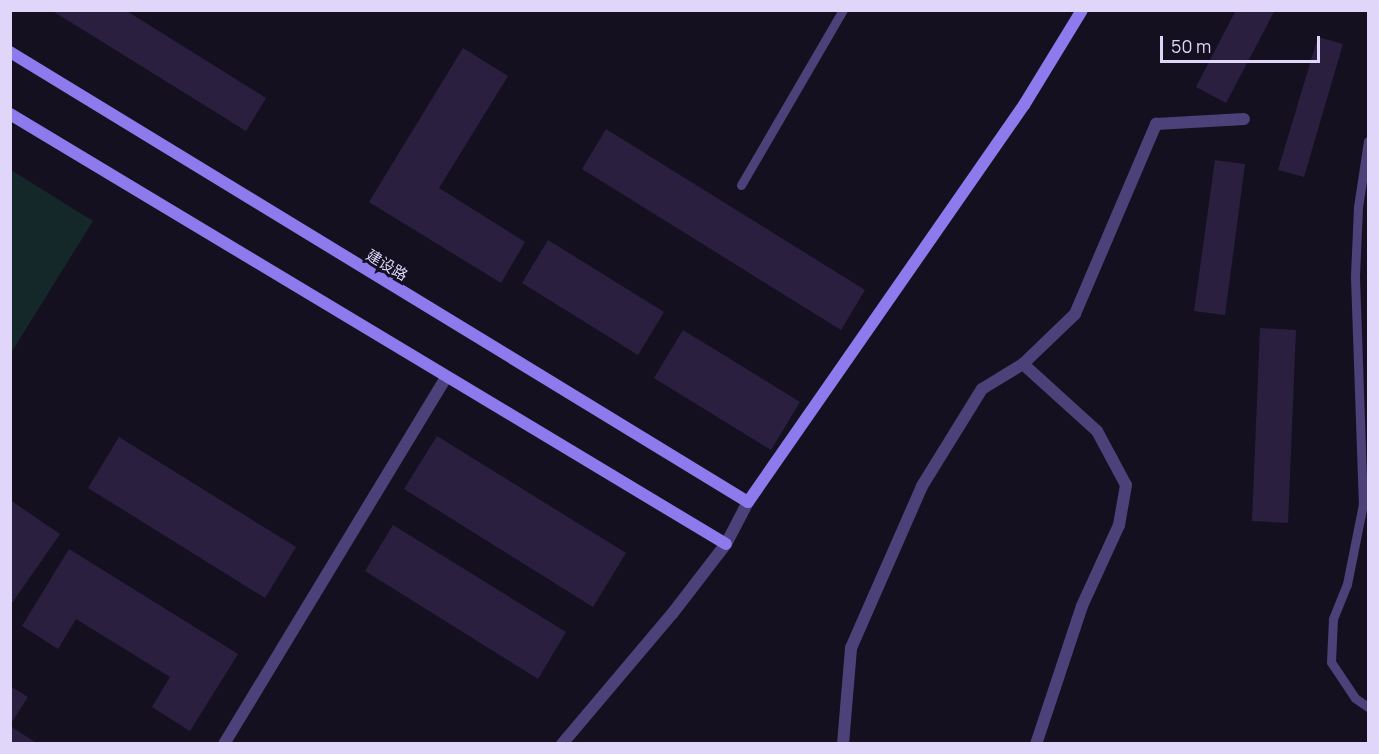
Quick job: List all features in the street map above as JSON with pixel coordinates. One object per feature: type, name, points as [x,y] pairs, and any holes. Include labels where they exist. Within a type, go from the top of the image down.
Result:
[{"type":"street","points":[[562,744],[726,544],[748,502],[1024,105],[1082,10]]},
{"type":"street","name":"建设路","points":[[10,52],[748,502]]},
{"type":"street","points":[[10,114],[726,544]]},
{"type":"street","points":[[843,744],[851,648],[922,486],[982,389],[1023,364],[1075,314],[1156,124],[1244,119]]},
{"type":"street","points":[[1023,364],[1097,431],[1126,485],[1119,525],[1082,606],[1036,744]]},
{"type":"street","points":[[224,744],[446,377]]},
{"type":"lane","points":[[741,185],[843,10]]},
{"type":"lane","points":[[1368,141],[1358,207],[1355,276],[1363,504],[1347,584],[1333,619],[1331,662],[1355,698],[1368,708]]},
{"type":"green space","points":[[11,170],[93,221],[11,353]]},
{"type":"building","points":[[51,10],[125,10],[266,98],[246,131]]},
{"type":"building","points":[[1236,10],[1275,10],[1226,103],[1196,87]]},
{"type":"building","points":[[1318,37],[1343,44],[1304,177],[1278,170]]},
{"type":"building","points":[[463,48],[508,76],[439,188],[525,242],[501,283],[369,202]]},
{"type":"building","points":[[606,129],[865,290],[841,330],[582,169]]},
{"type":"building","points":[[1215,160],[1245,164],[1225,315],[1194,311]]},
{"type":"building","points":[[548,240],[664,312],[638,355],[522,283]]},
{"type":"building","points":[[1260,328],[1296,330],[1288,523],[1252,521]]},
{"type":"building","points":[[683,330],[800,402],[771,450],[654,378]]},
{"type":"building","points":[[437,436],[626,553],[593,607],[404,489]]},
{"type":"building","points":[[119,437],[296,547],[265,598],[88,488]]},
{"type":"building","points":[[10,500],[60,534],[10,606]]},
{"type":"building","points":[[393,525],[566,632],[538,679],[365,571]]},
{"type":"building","points":[[69,549],[238,654],[190,731],[152,707],[170,677],[76,619],[58,649],[22,626]]},
{"type":"building","points":[[10,686],[28,697],[10,725]]},
{"type":"building","points":[[10,726],[38,744],[10,744]]}]
